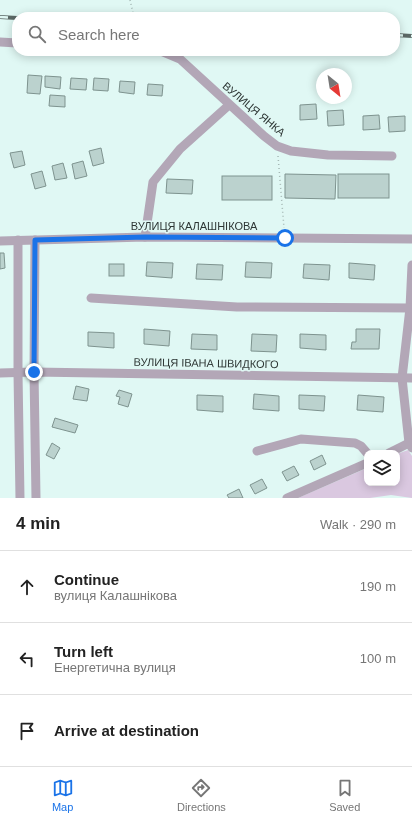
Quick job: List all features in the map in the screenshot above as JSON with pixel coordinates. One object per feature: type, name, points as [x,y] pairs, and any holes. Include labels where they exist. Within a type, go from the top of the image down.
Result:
[{"type":"street","points":[[0,42],[12,43]]},
{"type":"street","name":"ВУЛИЦЯ ЯНКА","points":[[172,56],[180,59],[229,105],[264,136],[278,146],[291,151],[328,155],[392,156]]},
{"type":"street","points":[[145,237],[153,182],[180,149],[229,105]]},
{"type":"street","name":"ВУЛИЦЯ КАЛАШНІКОВА","points":[[0,241],[145,237],[412,239]]},
{"type":"street","points":[[18,240],[20,498]]},
{"type":"street","points":[[35,240],[34,372],[36,498]]},
{"type":"street","points":[[397,450],[410,445],[402,378],[410,308],[412,265]]},
{"type":"street","points":[[91,298],[237,307],[410,308]]},
{"type":"street","name":"ВУЛИЦЯ ІВАНА ШВИДКОГО","points":[[0,373],[34,372],[412,378]]},
{"type":"street","points":[[257,451],[301,439],[355,443],[364,450]]},
{"type":"street","points":[[287,498],[364,464]]},
{"type":"path","points":[[130,0],[133,12]]},
{"type":"path","points":[[278,146],[285,238]]},
{"type":"shaded area","points":[[408,450],[412,456],[412,498],[391,495],[370,498],[298,498],[364,469],[364,486],[400,486],[400,453]]},
{"type":"building","points":[[28,75],[42,76],[40,94],[27,93]]},
{"type":"building","points":[[45,76],[61,77],[60,89],[45,87]]},
{"type":"building","points":[[71,78],[87,79],[86,90],[70,89]]},
{"type":"building","points":[[94,78],[109,79],[108,91],[93,90]]},
{"type":"building","points":[[120,81],[135,82],[134,94],[119,92]]},
{"type":"building","points":[[148,84],[163,85],[162,96],[147,95]]},
{"type":"building","points":[[50,95],[65,96],[65,107],[49,106]]},
{"type":"building","points":[[316,104],[317,119],[300,120],[300,105]]},
{"type":"building","points":[[343,110],[344,125],[328,126],[327,111]]},
{"type":"building","points":[[379,115],[380,129],[363,130],[363,116]]},
{"type":"building","points":[[405,116],[405,131],[389,132],[388,117]]},
{"type":"building","points":[[101,148],[104,163],[93,166],[89,151]]},
{"type":"building","points":[[22,151],[25,165],[14,168],[10,153]]},
{"type":"building","points":[[83,161],[87,176],[75,179],[72,164]]},
{"type":"building","points":[[63,163],[67,178],[55,180],[52,166]]},
{"type":"building","points":[[42,171],[46,186],[35,189],[31,174]]},
{"type":"building","points":[[285,174],[336,175],[335,199],[285,198]]},
{"type":"building","points":[[338,174],[389,174],[389,198],[338,198]]},
{"type":"building","points":[[222,176],[272,176],[272,200],[222,200]]},
{"type":"building","points":[[167,179],[193,180],[192,194],[166,193]]},
{"type":"building","points":[[0,253],[4,253],[5,268],[0,269]]},
{"type":"building","points":[[147,262],[173,263],[172,278],[146,276]]},
{"type":"building","points":[[246,262],[272,263],[271,278],[245,277]]},
{"type":"building","points":[[349,263],[375,265],[374,280],[349,278]]},
{"type":"building","points":[[109,264],[124,264],[124,276],[109,276]]},
{"type":"building","points":[[197,264],[223,265],[222,280],[196,279]]},
{"type":"building","points":[[304,264],[330,265],[329,280],[303,278]]},
{"type":"building","points":[[144,329],[170,331],[169,346],[144,344]]},
{"type":"building","points":[[356,329],[380,329],[379,349],[351,349],[352,342],[356,342]]},
{"type":"building","points":[[88,332],[114,333],[114,348],[88,346]]},
{"type":"building","points":[[192,334],[217,335],[217,350],[191,349]]},
{"type":"building","points":[[252,334],[277,335],[276,352],[251,351]]},
{"type":"building","points":[[300,334],[326,335],[326,350],[300,348]]},
{"type":"building","points":[[76,386],[89,389],[87,401],[73,399]]},
{"type":"building","points":[[119,390],[132,394],[128,407],[118,404],[120,397],[116,396]]},
{"type":"building","points":[[254,394],[279,396],[279,411],[253,409]]},
{"type":"building","points":[[197,395],[223,396],[223,412],[197,410]]},
{"type":"building","points":[[299,395],[325,396],[324,411],[299,409]]},
{"type":"building","points":[[358,395],[384,397],[383,412],[357,410]]},
{"type":"building","points":[[55,418],[78,425],[75,433],[52,427]]},
{"type":"building","points":[[52,443],[60,448],[54,459],[46,455]]},
{"type":"building","points":[[322,455],[326,464],[314,470],[310,461]]},
{"type":"building","points":[[294,466],[299,475],[287,481],[282,472]]},
{"type":"building","points":[[262,479],[267,488],[255,494],[250,485]]},
{"type":"building","points":[[239,489],[243,498],[229,498],[227,495]]},
{"type":"railway","points":[[0,17],[12,18]]},
{"type":"railway","points":[[400,35],[412,36]]},
{"type":"route","points":[[34,372],[35,240],[145,237],[285,238]]}]
